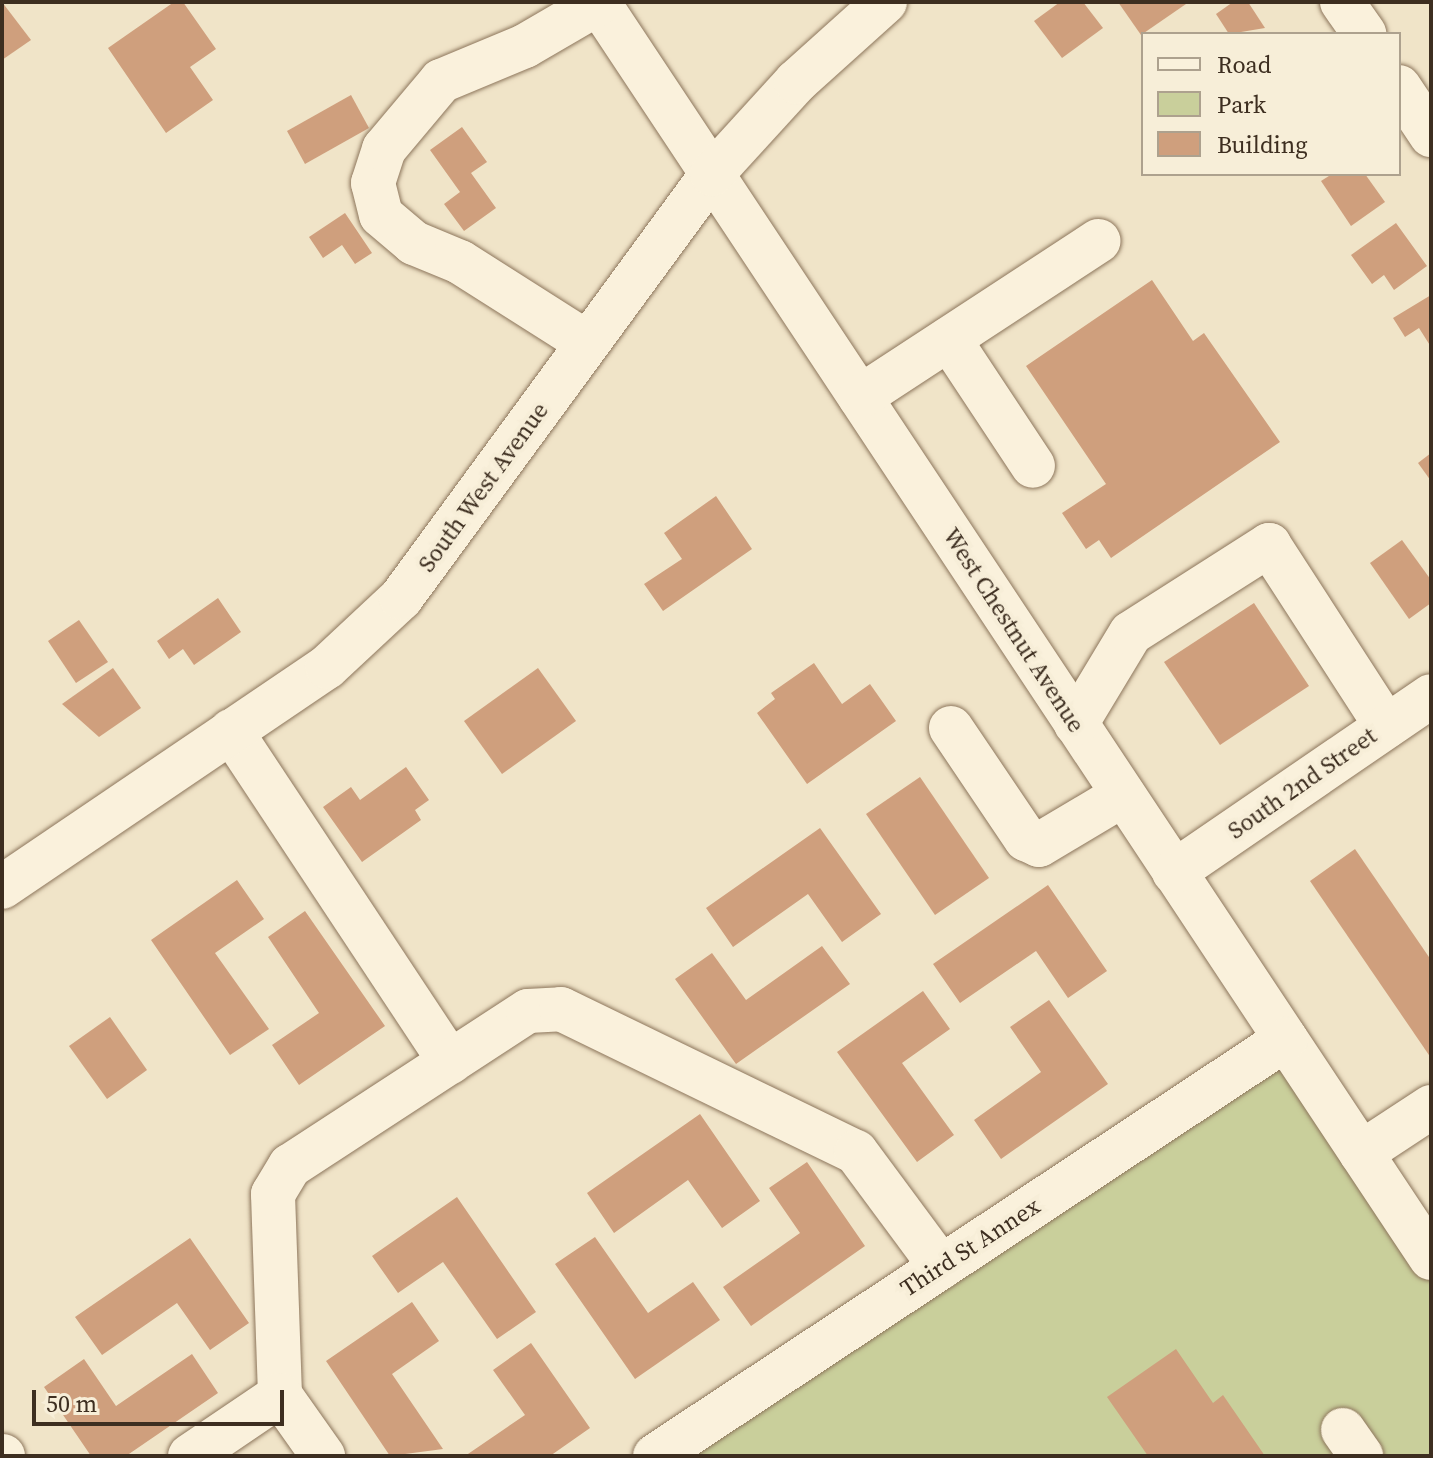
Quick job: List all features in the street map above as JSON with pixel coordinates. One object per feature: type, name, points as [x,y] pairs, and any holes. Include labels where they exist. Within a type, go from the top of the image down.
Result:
[{"type":"street","points":[[1342,2],[1363,32]]},
{"type":"street","points":[[586,342],[460,262],[414,243],[381,215],[373,183],[384,149],[441,81],[525,46],[599,3]]},
{"type":"street","name":"West Chestnut Avenue","points":[[599,3],[1431,1258]]},
{"type":"street","name":"South West Avenue","points":[[2,887],[327,667],[401,598],[712,174],[867,4]]},
{"type":"street","points":[[1401,90],[1431,135]]},
{"type":"street","points":[[860,397],[1098,241]]},
{"type":"street","points":[[949,339],[1033,466]]},
{"type":"street","points":[[1076,724],[1131,633],[1269,545],[1386,726]]},
{"type":"street","name":"South 2nd Street","points":[[1174,872],[1431,696]]},
{"type":"street","points":[[951,728],[1026,839],[1039,845],[1123,795]]},
{"type":"street","points":[[231,731],[450,1062]]},
{"type":"street","points":[[323,1456],[280,1395],[273,1194],[290,1166],[528,1011],[561,1009],[856,1152],[941,1267]]},
{"type":"street","name":"Third St Annex","points":[[655,1456],[1286,1039]]},
{"type":"street","points":[[1361,1153],[1431,1107]]},
{"type":"street","points":[[190,1456],[280,1395]]},
{"type":"green space","points":[[1290,1036],[1431,1248],[1431,1456],[658,1456]]},
{"type":"building","points":[[2,2],[31,40],[2,60]]},
{"type":"building","points":[[174,2],[183,2],[216,49],[190,67],[213,100],[166,133],[108,48]]},
{"type":"building","points":[[1060,2],[1083,2],[1103,28],[1062,58],[1034,21]]},
{"type":"building","points":[[1118,2],[1186,4],[1141,32],[1141,35]]},
{"type":"building","points":[[1233,2],[1248,2],[1265,28],[1228,32],[1216,14]]},
{"type":"building","points":[[351,95],[369,128],[305,164],[287,131]]},
{"type":"building","points":[[462,127],[487,162],[471,173],[496,208],[464,231],[444,204],[460,192],[430,150]]},
{"type":"building","points":[[1329,176],[1366,176],[1385,202],[1351,226],[1321,181]]},
{"type":"building","points":[[345,213],[372,253],[355,264],[342,245],[323,258],[309,237]]},
{"type":"building","points":[[1396,223],[1427,266],[1394,290],[1384,275],[1372,284],[1351,255]]},
{"type":"building","points":[[1152,280],[1193,341],[1204,333],[1280,442],[1111,558],[1099,540],[1086,549],[1062,513],[1106,484],[1026,366]]},
{"type":"building","points":[[1431,295],[1431,347],[1419,328],[1405,337],[1393,318]]},
{"type":"building","points":[[1431,453],[1431,481],[1418,463]]},
{"type":"building","points":[[716,496],[752,549],[663,611],[644,584],[682,559],[664,533]]},
{"type":"building","points":[[1402,540],[1431,580],[1431,603],[1409,619],[1370,563]]},
{"type":"building","points":[[218,598],[241,632],[194,665],[183,649],[169,659],[157,641]]},
{"type":"building","points":[[1254,603],[1309,686],[1220,745],[1164,662]]},
{"type":"building","points":[[79,620],[108,662],[76,683],[48,641]]},
{"type":"building","points":[[814,663],[842,704],[870,684],[896,721],[807,784],[757,713],[775,699],[771,693]]},
{"type":"building","points":[[113,668],[141,708],[99,737],[62,704]]},
{"type":"building","points":[[538,668],[576,721],[502,774],[464,721]]},
{"type":"building","points":[[406,767],[429,800],[415,810],[421,820],[362,862],[323,807],[351,787],[360,800]]},
{"type":"building","points":[[920,777],[989,878],[935,915],[866,814]]},
{"type":"building","points":[[820,828],[881,914],[842,942],[808,894],[733,947],[706,908]]},
{"type":"building","points":[[1355,849],[1431,960],[1431,1058],[1310,881]]},
{"type":"building","points":[[237,880],[264,919],[215,953],[269,1029],[230,1055],[151,940]]},
{"type":"building","points":[[1048,885],[1107,971],[1068,998],[1036,951],[960,1003],[933,964]]},
{"type":"building","points":[[305,911],[385,1026],[299,1085],[272,1045],[319,1013],[268,937]]},
{"type":"building","points":[[822,946],[850,984],[736,1064],[675,979],[712,953],[746,1000]]},
{"type":"building","points":[[923,991],[950,1029],[902,1063],[954,1135],[917,1162],[837,1052]]},
{"type":"building","points":[[1049,1000],[1108,1084],[1001,1159],[974,1120],[1041,1072],[1010,1027]]},
{"type":"building","points":[[110,1017],[147,1070],[107,1099],[69,1046]]},
{"type":"building","points":[[700,1114],[760,1201],[722,1228],[688,1180],[614,1233],[587,1193]]},
{"type":"building","points":[[807,1162],[865,1246],[751,1326],[723,1287],[800,1233],[769,1188]]},
{"type":"building","points":[[457,1197],[536,1312],[497,1339],[443,1262],[398,1293],[372,1256]]},
{"type":"building","points":[[595,1237],[648,1313],[693,1282],[720,1320],[635,1379],[555,1264]]},
{"type":"building","points":[[190,1238],[249,1323],[210,1350],[177,1303],[102,1355],[75,1317]]},
{"type":"building","points":[[412,1302],[439,1341],[392,1374],[443,1449],[390,1456],[326,1361]]},
{"type":"building","points":[[531,1343],[590,1428],[550,1456],[465,1456],[525,1415],[493,1370]]},
{"type":"building","points":[[1176,1349],[1213,1403],[1223,1395],[1265,1456],[1148,1456],[1107,1397]]},
{"type":"building","points":[[192,1354],[218,1393],[126,1456],[91,1456],[44,1387],[84,1359],[116,1406]]}]
